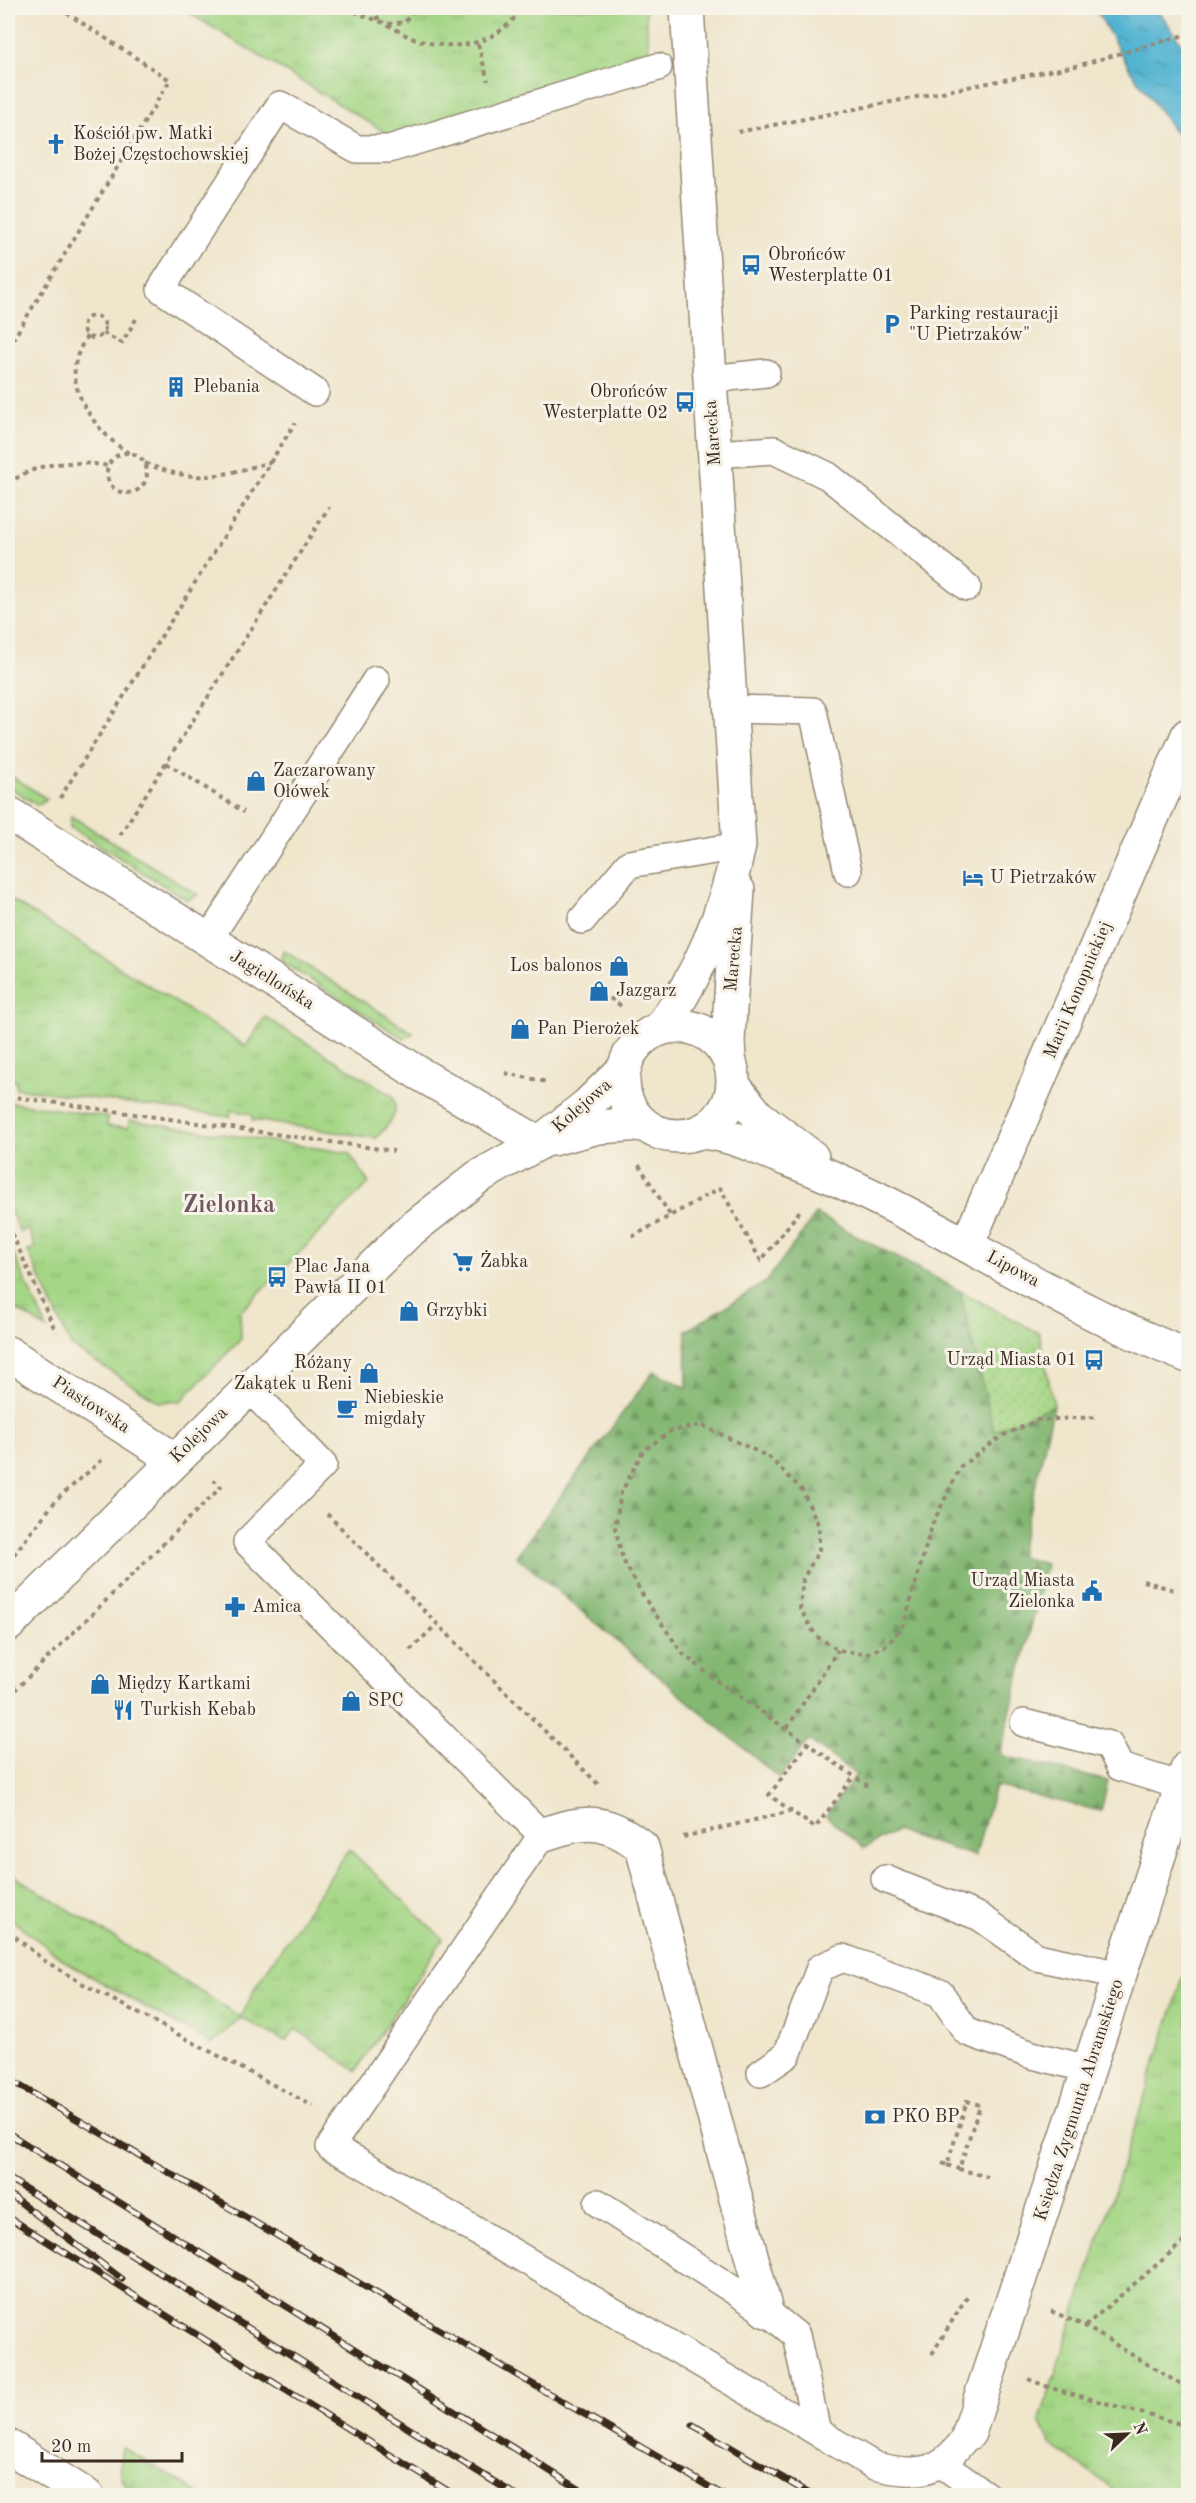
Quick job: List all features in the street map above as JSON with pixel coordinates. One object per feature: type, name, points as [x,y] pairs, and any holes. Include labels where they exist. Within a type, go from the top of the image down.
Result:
[{"type":"street","name":"Marecka","points":[[687,8],[737,852],[738,913],[729,1020],[732,1073]]},
{"type":"street","name":"Marii Konopnickiej","points":[[967,1245],[1188,735]]},
{"type":"street","name":"Jagiellońska","points":[[8,813],[420,1074],[539,1143]]},
{"type":"street","name":"Marecka","points":[[646,1021],[681,999],[704,955],[718,920],[737,852]]},
{"type":"street","points":[[646,1021],[701,1030],[713,1037],[732,1073],[723,1114],[700,1132],[670,1136],[655,1132],[642,1124],[626,1098],[623,1084],[624,1069],[646,1021]]},
{"type":"street","name":"Kolejowa","points":[[8,1625],[174,1460],[428,1215],[478,1177],[539,1143],[587,1105],[624,1069]]},
{"type":"street","name":"Lipowa","points":[[732,1073],[758,1116],[840,1179]]},
{"type":"street","name":"Kolejowa","points":[[539,1143],[598,1127],[642,1124]]},
{"type":"street","name":"Lipowa","points":[[700,1132],[722,1133],[743,1140],[840,1179],[1124,1327],[1188,1356]]},
{"type":"street","name":"Piastowska","points":[[8,1353],[174,1460]]},
{"type":"street","name":"Księdza Zygmunta Abramskiego","points":[[969,2433],[1185,1776]]},
{"type":"street","points":[[542,1834],[573,1824],[600,1824],[622,1831],[642,1847],[766,2311]]},
{"type":"street","points":[[8,2446],[87,2496]]},
{"type":"lane","points":[[315,392],[161,289],[280,105],[357,149],[390,149],[658,67]]},
{"type":"lane","points":[[710,379],[766,373]]},
{"type":"lane","points":[[714,454],[774,450],[828,476],[967,587]]},
{"type":"lane","points":[[208,940],[376,680]]},
{"type":"lane","points":[[730,709],[813,711],[848,872]]},
{"type":"lane","points":[[582,920],[629,864],[737,852]]},
{"type":"lane","points":[[248,1388],[323,1465],[247,1542],[542,1834],[330,2147],[875,2466],[903,2473],[924,2471],[956,2451],[969,2433]]},
{"type":"lane","points":[[1024,1723],[1109,1744],[1120,1767],[1185,1776]]},
{"type":"lane","points":[[885,1879],[980,1917],[1037,1957],[1120,1975]]},
{"type":"lane","points":[[761,2073],[787,2055],[820,1968],[843,1958],[940,1993],[967,2032],[1032,2055],[1089,2069]]},
{"type":"lane","points":[[598,2203],[766,2311],[796,2335],[817,2432]]},
{"type":"lane","points":[[940,2463],[987,2496]]},
{"type":"path","points":[[8,348],[170,80],[59,8]]},
{"type":"path","points":[[346,8],[416,39],[457,46],[478,44],[493,38],[507,27],[522,8]]},
{"type":"path","points":[[372,8],[377,19],[383,23],[398,24],[405,22],[415,8]]},
{"type":"path","points":[[738,132],[1080,65],[1188,34]]},
{"type":"path","points":[[103,333],[122,344],[138,316],[161,289]]},
{"type":"path","points":[[103,333],[101,319],[91,316],[83,324],[87,336],[75,364],[79,392],[103,431],[129,453]]},
{"type":"path","points":[[87,336],[97,337],[103,333]]},
{"type":"path","points":[[60,799],[315,392]]},
{"type":"path","points":[[145,463],[147,470],[145,483],[141,488],[122,492],[111,484],[108,478],[109,466],[117,455],[129,453],[136,454],[145,463],[174,475],[198,478],[211,477],[271,462]]},
{"type":"path","points":[[8,484],[28,472],[52,464],[78,461],[109,466]]},
{"type":"path","points":[[119,837],[329,507]]},
{"type":"path","points":[[166,763],[277,833]]},
{"type":"path","points":[[610,998],[646,1021]]},
{"type":"path","points":[[500,1072],[549,1083]]},
{"type":"path","points":[[8,1096],[394,1151]]},
{"type":"path","points":[[637,1161],[670,1215]]},
{"type":"path","points":[[632,1237],[720,1188],[761,1261],[807,1202]]},
{"type":"path","points":[[8,1226],[60,1342]]},
{"type":"path","points":[[868,1785],[809,1742],[716,1680],[682,1653],[645,1599],[623,1560],[615,1527],[621,1492],[643,1451],[671,1431],[701,1425],[769,1457],[802,1490],[819,1526],[819,1550],[803,1579],[800,1609],[816,1636],[838,1650],[866,1654],[887,1645],[904,1624],[932,1525],[961,1466],[1004,1435],[1038,1420],[1098,1417]]},
{"type":"path","points":[[8,1562],[57,1499],[103,1459],[102,1450]]},
{"type":"path","points":[[8,1697],[221,1487],[209,1475]]},
{"type":"path","points":[[301,1488],[606,1792]]},
{"type":"path","points":[[1143,1581],[1174,1590]]},
{"type":"path","points":[[787,1728],[838,1650]]},
{"type":"path","points":[[809,1742],[769,1794],[815,1828],[854,1776]]},
{"type":"path","points":[[642,1847],[792,1811]]},
{"type":"path","points":[[8,1931],[45,1961],[85,1985],[320,2109]]},
{"type":"path","points":[[959,2169],[980,2105],[967,2100],[945,2164],[959,2169],[988,2177]]},
{"type":"path","points":[[1188,2238],[1085,2326],[1188,2389]]},
{"type":"path","points":[[932,2354],[971,2290]]},
{"type":"path","points":[[992,2365],[1051,2388],[1188,2426]]},
{"type":"green space","points":[[181,8],[645,8],[650,63],[396,139]]},
{"type":"green space","points":[[8,774],[47,799],[37,805],[8,786]]},
{"type":"green space","points":[[71,816],[198,895],[187,900],[70,827]]},
{"type":"green space","points":[[8,898],[246,1046],[265,1017],[393,1096],[395,1109],[392,1119],[376,1138],[252,1120],[252,1114],[231,1110],[230,1117],[16,1088],[16,1081],[8,1080]]},
{"type":"green space","points":[[284,951],[413,1033],[404,1039],[284,963],[282,957]]},
{"type":"green space","points":[[8,1102],[108,1117],[107,1126],[128,1128],[129,1120],[349,1153],[369,1183],[240,1312],[241,1339],[181,1401],[159,1402],[71,1346],[28,1251],[35,1247],[28,1229],[20,1232],[8,1205]]},
{"type":"green space","points":[[816,1214],[960,1291],[994,1430],[1054,1405],[1019,1556],[1046,1564],[1000,1755],[1108,1781],[1101,1811],[995,1786],[975,1856],[896,1831],[864,1848],[826,1816],[856,1775],[809,1740],[779,1778],[516,1556],[654,1371],[687,1388],[686,1331],[766,1282]]},
{"type":"green space","points":[[8,1242],[47,1329],[8,1304]]},
{"type":"green space","points":[[960,1291],[1039,1333],[1054,1405],[994,1431]]},
{"type":"green space","points":[[349,1849],[443,1939],[356,2071],[296,2029],[285,2041],[241,2018],[212,2044],[69,1964],[8,1917],[8,1872],[241,2017],[258,1983]]},
{"type":"green space","points":[[1188,1962],[1188,2495],[1117,2495],[1117,2492],[1050,2444],[1040,2420]]},
{"type":"green space","points":[[122,2447],[202,2495],[135,2495],[125,2485],[121,2474]]},
{"type":"water","points":[[1095,8],[1157,8],[1188,53],[1188,150],[1131,71]]},
{"type":"railway","points":[[8,2079],[725,2496]]},
{"type":"railway","points":[[8,2133],[590,2496]]},
{"type":"railway","points":[[8,2178],[517,2496]]},
{"type":"railway","points":[[8,2193],[122,2279]]},
{"type":"railway","points":[[8,2217],[456,2496]]},
{"type":"railway","points":[[693,2425],[813,2496]]},
{"type":"place","name":"Kościół pw. Matki Bożej Częstochowskiej","points":[[56,144]]},
{"type":"place","name":"Obrońców Westerplatte 01","points":[[751,265]]},
{"type":"place","name":"Parking restauracji \"U Pietrzaków\"","points":[[892,324]]},
{"type":"place","name":"Plebania","points":[[176,387]]},
{"type":"place","name":"Obrońców Westerplatte 02","points":[[685,402]]},
{"type":"place","name":"Zaczarowany Ołówek","points":[[256,781]]},
{"type":"place","name":"U Pietrzaków","points":[[973,878]]},
{"type":"place","name":"Los balonos","points":[[619,966]]},
{"type":"place","name":"Jazgarz","points":[[599,991]]},
{"type":"place","name":"Pan Pierożek","points":[[520,1029]]},
{"type":"place","name":"Żabka","points":[[463,1262]]},
{"type":"place","name":"Plac Jana Pawła II 01","points":[[277,1277]]},
{"type":"place","name":"Grzybki","points":[[409,1311]]},
{"type":"place","name":"Urząd Miasta 01","points":[[1094,1360]]},
{"type":"place","name":"Różany Zakątek u Reni","points":[[369,1373]]},
{"type":"place","name":"Niebieskie migdały","points":[[347,1408]]},
{"type":"place","name":"Urząd Miasta Zielonka","points":[[1092,1591]]},
{"type":"place","name":"Amica","points":[[235,1607]]},
{"type":"place","name":"Między Kartkami","points":[[100,1684]]},
{"type":"place","name":"SPC","points":[[351,1701]]},
{"type":"place","name":"Turkish Kebab","points":[[123,1710]]},
{"type":"place","name":"PKO BP","points":[[875,2117]]},
{"type":"district","name":"Zielonka","points":[[229,1206]]}]
